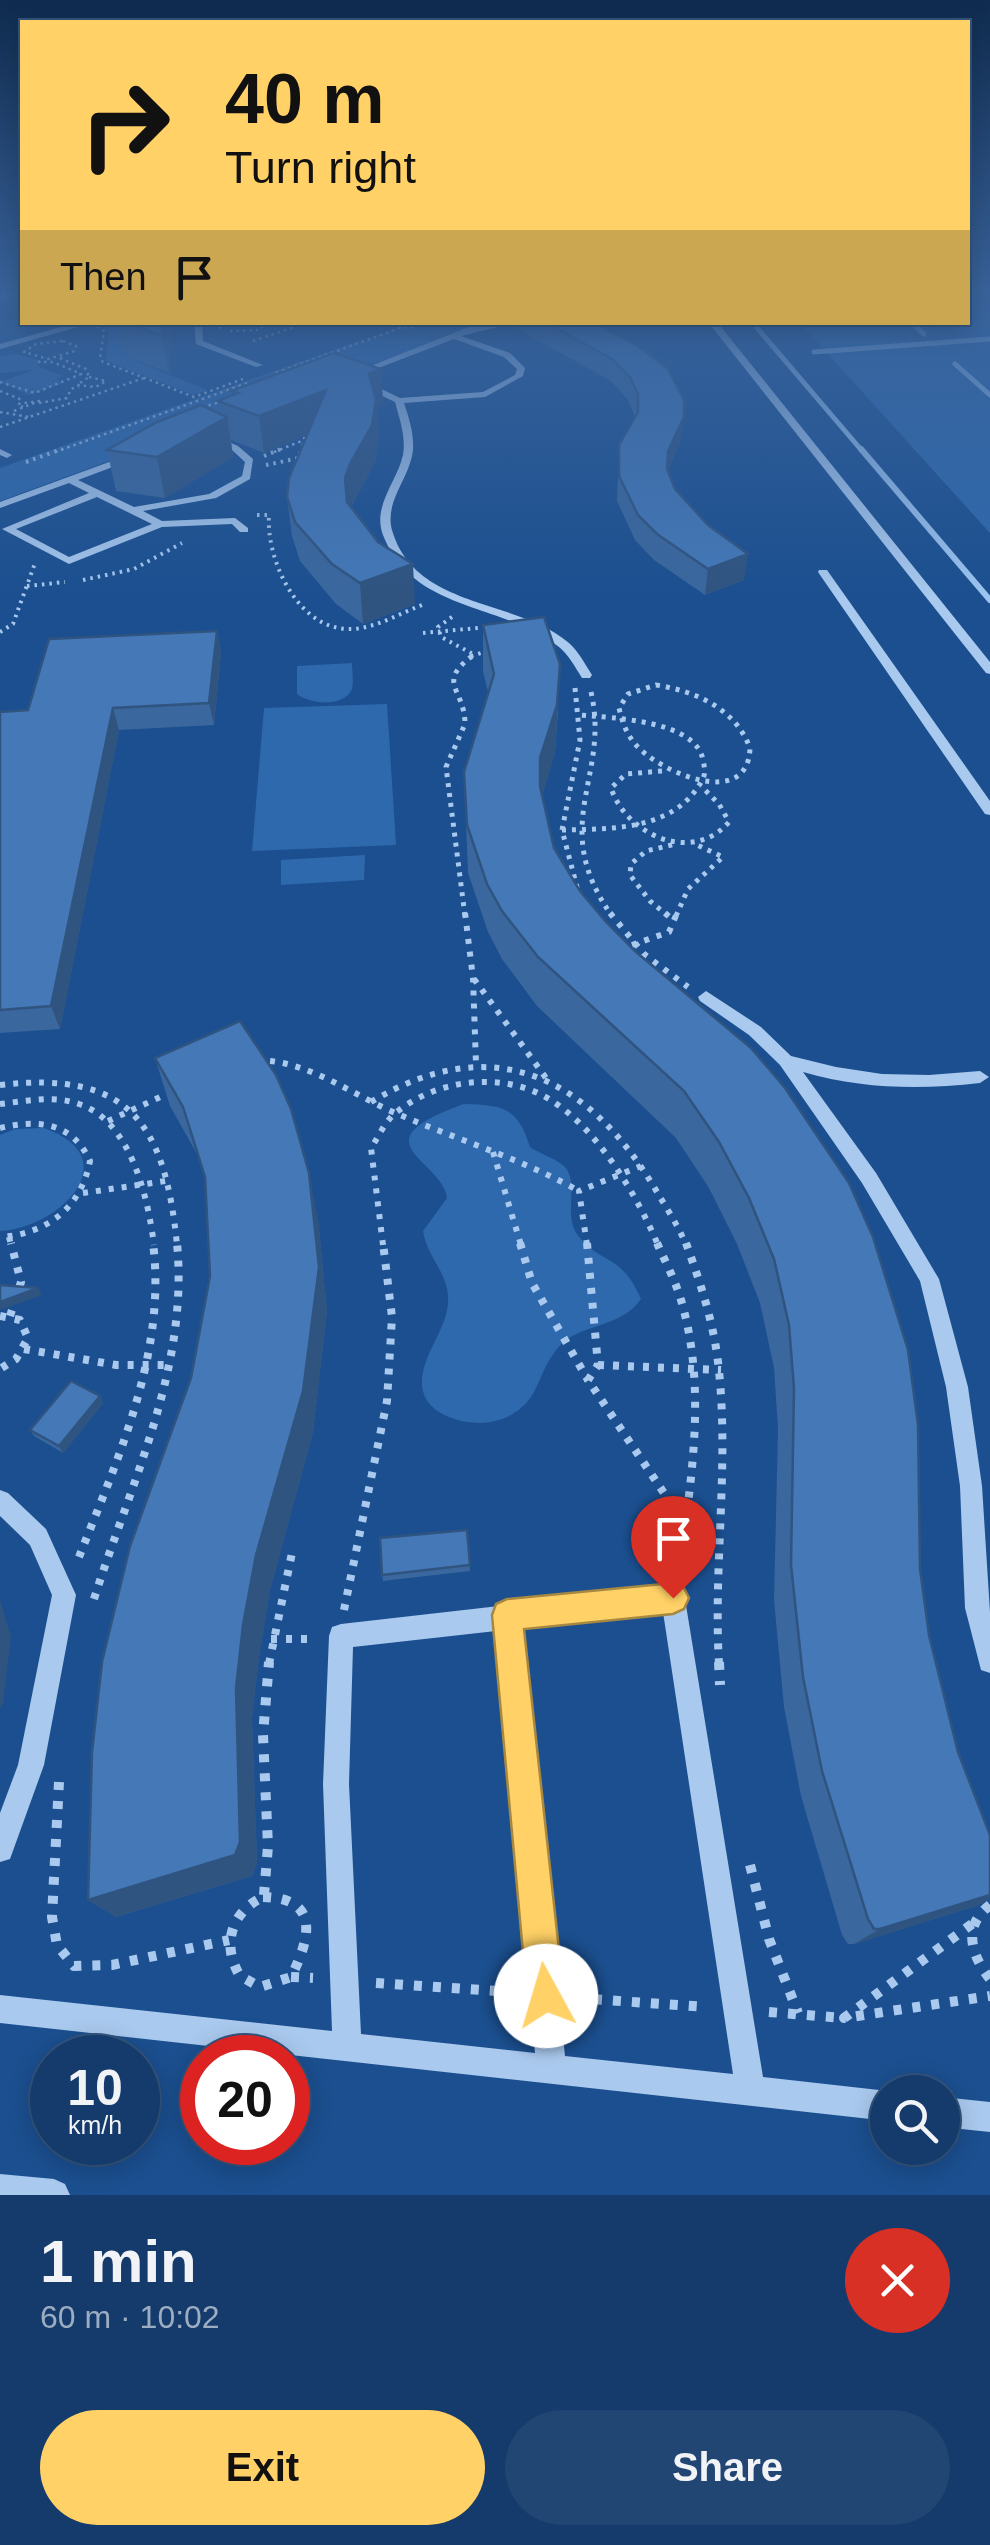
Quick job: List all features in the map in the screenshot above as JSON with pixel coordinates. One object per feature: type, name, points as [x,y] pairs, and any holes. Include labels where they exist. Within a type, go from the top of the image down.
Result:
[{"type":"street","points":[[389,392],[399,400],[488,392]]},
{"type":"street","points":[[768,392],[990,670]]},
{"type":"street","points":[[399,400],[409,444],[387,507],[386,530],[392,545],[430,585],[454,600],[564,645],[586,674]]},
{"type":"street","points":[[133,510],[212,496],[248,477],[250,461],[245,455],[198,432],[217,425]]},
{"type":"street","points":[[0,505],[136,456]]},
{"type":"street","points":[[70,480],[160,524]]},
{"type":"street","points":[[98,494],[7,528],[69,561],[160,524],[239,526]]},
{"type":"street","points":[[823,572],[990,811]]},
{"type":"street","points":[[706,997],[786,1060],[870,1178],[929,1279],[957,1387],[971,1486],[978,1608],[990,1660]]},
{"type":"street","points":[[786,1060],[868,1081],[921,1084],[980,1077]]},
{"type":"street","points":[[0,1500],[38,1536],[64,1596],[31,1765],[0,1850]]},
{"type":"street","points":[[347,2046],[336,1784],[342,1636],[673,1598],[750,2090]]},
{"type":"street","points":[[507,1615],[551,2068]]},
{"type":"street","points":[[0,2009],[870,2104]]},
{"type":"street","points":[[960,2114],[990,2117]]},
{"type":"street","points":[[0,2190],[54,2195]]},
{"type":"path","points":[[5,392],[23,404]]},
{"type":"path","points":[[67,398],[70,392]]},
{"type":"path","points":[[0,427],[104,392]]},
{"type":"path","points":[[182,392],[194,397],[206,392]]},
{"type":"path","points":[[26,462],[221,392]]},
{"type":"path","points":[[0,400],[12,396]]},
{"type":"path","points":[[14,412],[23,404],[67,398],[76,402]]},
{"type":"path","points":[[200,400],[208,403]]},
{"type":"path","points":[[0,412],[30,417]]},
{"type":"path","points":[[76,444],[93,450]]},
{"type":"path","points":[[42,456],[54,462]]},
{"type":"path","points":[[239,526],[236,516],[269,515],[268,543],[280,574],[326,622],[339,628],[370,626],[425,604]]},
{"type":"path","points":[[0,632],[13,624],[35,562],[34,553]]},
{"type":"path","points":[[454,608],[461,611],[438,627],[439,631],[453,646],[473,654]]},
{"type":"path","points":[[422,632],[485,625],[474,616]]},
{"type":"path","points":[[476,1064],[473,978],[446,767],[466,715],[452,685],[454,672],[473,654],[490,650]]},
{"type":"path","points":[[568,674],[580,716],[577,760],[562,830],[583,899]]},
{"type":"path","points":[[586,674],[598,739],[581,807],[584,860],[623,931],[671,976],[706,997]]},
{"type":"path","points":[[562,830],[640,826],[682,808],[704,784],[746,768],[750,758],[746,736],[724,711],[688,692],[656,686],[628,694],[619,716],[634,745],[668,772],[704,784],[729,822],[713,840],[646,851],[631,864],[630,875],[672,920]]},
{"type":"path","points":[[580,716],[619,716],[656,722],[694,740],[706,766],[704,784]]},
{"type":"path","points":[[668,772],[626,774],[611,788],[618,806],[640,826],[676,844]]},
{"type":"path","points":[[617,950],[669,932],[688,889],[722,858],[697,845]]},
{"type":"path","points":[[473,978],[548,1080]]},
{"type":"path","points":[[241,1062],[268,1059],[292,1064],[394,1112],[544,1170],[579,1190],[641,1166]]},
{"type":"path","points":[[371,1102],[432,1071],[476,1064],[530,1070],[603,1118],[666,1202],[696,1262],[722,1370],[724,1432],[715,1552],[716,1642],[722,1695]]},
{"type":"path","points":[[0,1085],[71,1082],[130,1110],[144,1129],[166,1182],[179,1241],[179,1315],[170,1365],[92,1607]]},
{"type":"path","points":[[271,1639],[342,1636],[347,1585],[386,1401],[392,1317],[371,1148],[394,1112],[424,1094],[457,1082],[500,1083],[548,1098],[584,1128],[620,1175],[655,1237],[681,1300],[695,1369],[696,1436],[687,1522],[673,1598]]},
{"type":"path","points":[[108,1121],[178,1089]]},
{"type":"path","points":[[0,1104],[50,1097],[91,1107],[108,1121],[119,1134],[142,1184],[156,1241],[158,1306],[145,1365],[121,1447],[64,1596]]},
{"type":"path","points":[[0,1128],[43,1122],[76,1135],[90,1161],[82,1193],[52,1222],[4,1237],[21,1282],[5,1316],[26,1328],[24,1349],[0,1369]]},
{"type":"path","points":[[493,1150],[532,1283],[588,1380],[687,1522],[715,1552]]},
{"type":"path","points":[[82,1193],[166,1182]]},
{"type":"path","points":[[579,1190],[593,1288],[598,1364],[588,1380]]},
{"type":"path","points":[[24,1349],[116,1365],[170,1365]]},
{"type":"path","points":[[598,1364],[722,1370]]},
{"type":"path","points":[[264,1895],[270,1867],[264,1823],[263,1714],[271,1639],[293,1548]]},
{"type":"path","points":[[60,1776],[52,1917],[57,1945],[74,1966],[112,1965],[230,1940]]},
{"type":"path","points":[[748,1854],[769,1939],[798,2014]]},
{"type":"path","points":[[281,1894],[296,1902],[306,1918],[308,1939],[303,1959],[290,1977],[274,1986],[256,1987],[241,1978],[231,1961],[230,1940],[236,1920],[248,1904],[264,1895],[281,1894]]},
{"type":"path","points":[[990,1905],[979,1911],[970,1941],[976,1960],[990,1979]]},
{"type":"path","points":[[972,1924],[844,2018],[990,1996]]},
{"type":"shaded area","points":[[214,392],[296,392],[0,501],[0,468]]},
{"type":"shaded area","points":[[863,392],[990,392],[990,533]]},
{"type":"shaded area","points":[[352,663],[352,689],[342,699],[318,702],[297,694],[297,666]]},
{"type":"shaded area","points":[[387,704],[396,845],[252,851],[264,708]]},
{"type":"shaded area","points":[[365,855],[364,880],[281,885],[281,860]]},
{"type":"shaded area","points":[[464,1104],[508,1111],[520,1124],[530,1147],[564,1166],[571,1181],[571,1217],[577,1234],[626,1273],[641,1299],[622,1316],[566,1340],[550,1359],[528,1401],[509,1416],[486,1423],[461,1421],[438,1412],[427,1400],[422,1383],[448,1303],[446,1283],[423,1231],[447,1198],[442,1184],[412,1151],[409,1141],[414,1130],[431,1118]]},
{"type":"shaded area","points":[[44,1128],[69,1141],[81,1156],[83,1173],[76,1190],[44,1218],[0,1231],[0,1135],[15,1129]]},
{"type":"building","points":[[320,392],[259,416],[218,401],[238,393]]},
{"type":"building","points":[[325,392],[374,392],[372,425],[345,478],[347,502],[378,542],[413,564],[360,583],[332,564],[295,522],[287,497],[289,478]]},
{"type":"building","points":[[680,392],[684,417],[668,451],[667,469],[675,489],[708,525],[748,554],[708,569],[657,534],[638,515],[619,476],[619,445],[638,412],[638,394]]},
{"type":"building","points":[[201,405],[227,417],[157,457],[107,450],[157,422]]},
{"type":"building","points":[[544,617],[560,664],[557,705],[540,758],[540,786],[554,848],[580,891],[606,922],[751,1048],[785,1088],[849,1183],[873,1237],[908,1350],[918,1425],[920,1569],[929,1635],[958,1752],[990,1835],[990,1895],[880,1929],[874,1929],[868,1919],[822,1771],[803,1677],[791,1565],[794,1388],[789,1325],[774,1259],[749,1198],[719,1142],[684,1091],[538,957],[502,911],[487,884],[467,825],[464,772],[494,674],[483,625]]},
{"type":"building","points":[[217,631],[209,703],[113,708],[51,1006],[0,1010],[0,712],[28,710],[49,639]]},
{"type":"building","points":[[240,1021],[276,1075],[291,1109],[309,1173],[319,1267],[303,1391],[256,1555],[243,1625],[236,1688],[240,1842],[235,1855],[88,1900],[92,1752],[102,1662],[130,1546],[191,1378],[210,1276],[205,1177],[183,1107],[155,1058]]},
{"type":"building","points":[[0,1285],[38,1288],[0,1302]]},
{"type":"building","points":[[71,1381],[100,1396],[59,1446],[30,1430]]},
{"type":"building","points":[[467,1530],[470,1565],[382,1575],[380,1538]]},
{"type":"waterway","points":[[812,392],[863,452]]},
{"type":"waterway","points":[[861,449],[990,600]]},
{"type":"route","points":[[546,1996],[507,1615],[673,1598]]}]
